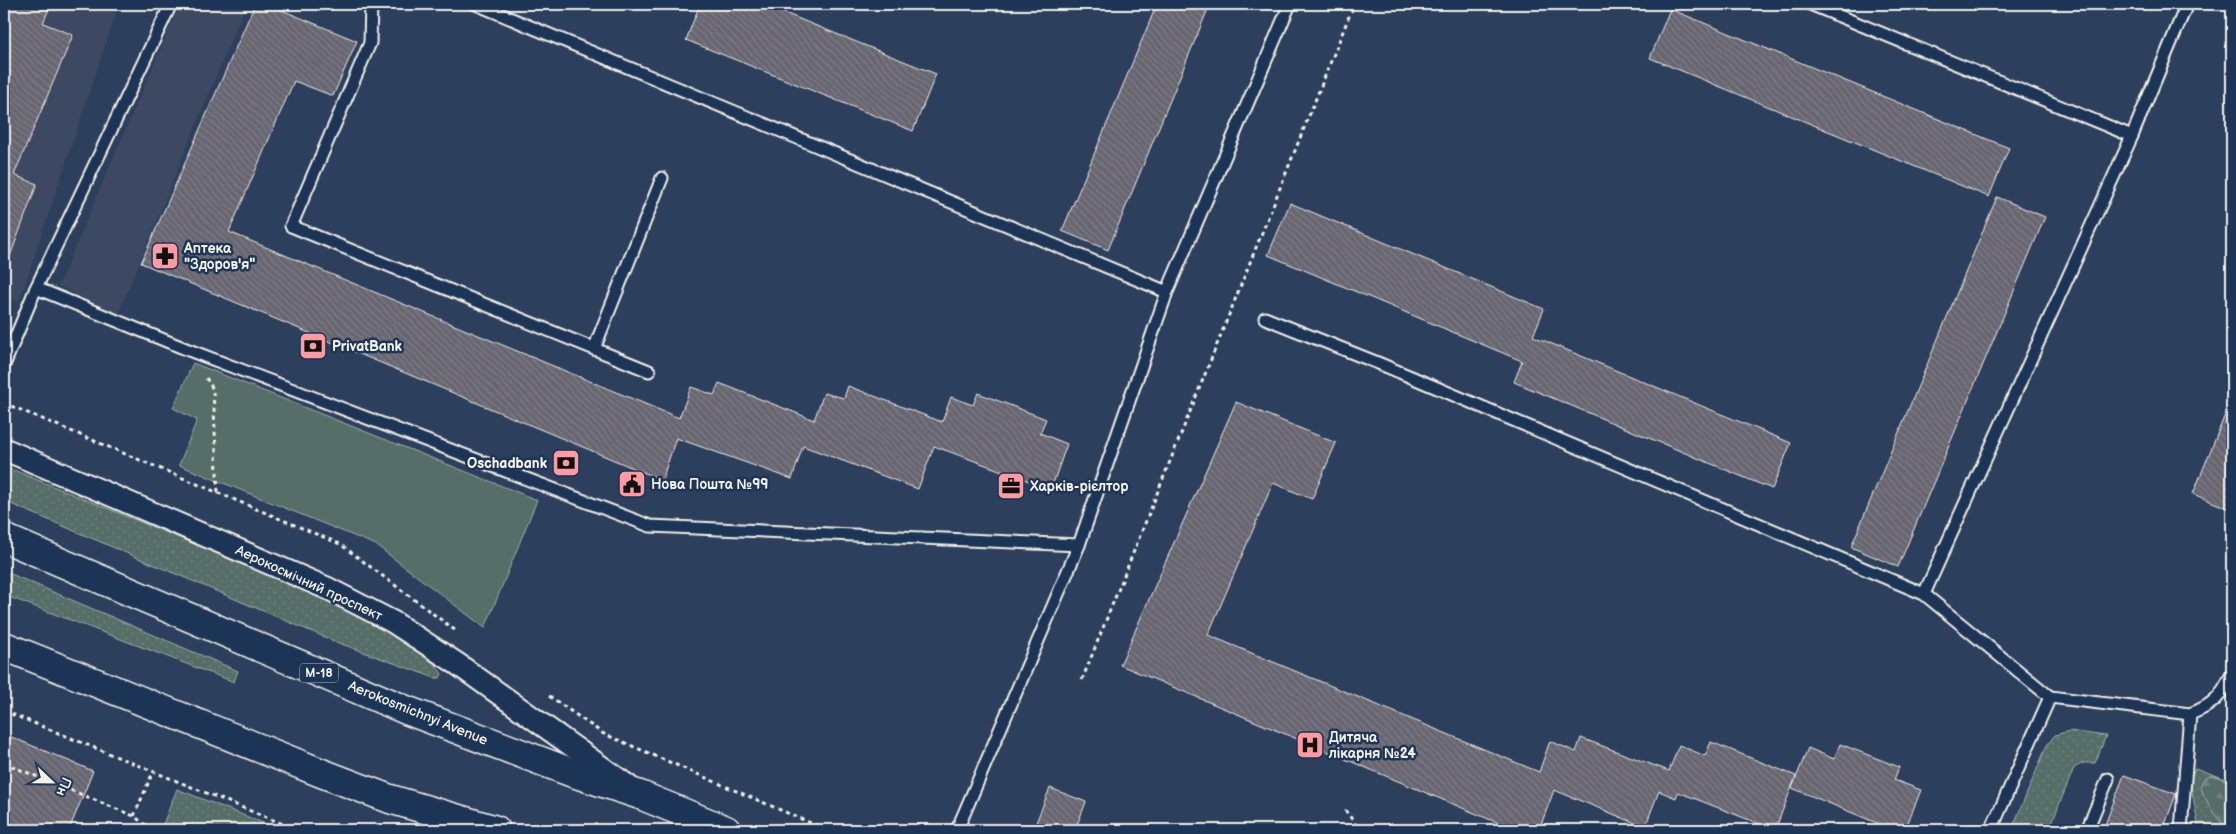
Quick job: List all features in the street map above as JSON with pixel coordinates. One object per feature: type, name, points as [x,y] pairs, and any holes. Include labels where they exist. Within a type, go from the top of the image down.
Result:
[{"type":"main road","name":"Aerokosmichnyi Avenue","points":[[4,538],[406,710],[570,772],[640,795],[726,830]]},
{"type":"main road","points":[[4,646],[324,774],[390,798],[496,830]]},
{"type":"street","name":"Аерокосмічний проспект","points":[[4,449],[329,589],[393,622],[456,664],[640,795]]},
{"type":"lane","points":[[4,365],[36,288],[170,4]]},
{"type":"lane","points":[[371,4],[370,43],[290,226],[648,371]]},
{"type":"lane","points":[[476,4],[1167,292]]},
{"type":"lane","points":[[958,830],[1079,545],[1167,292],[1290,4]]},
{"type":"lane","points":[[1810,4],[2132,136]]},
{"type":"lane","points":[[1924,594],[2132,136],[2187,4]]},
{"type":"lane","points":[[594,349],[662,178]]},
{"type":"lane","points":[[36,288],[186,349],[650,526],[1079,545]]},
{"type":"lane","points":[[1265,318],[1378,363],[1924,594],[2050,697],[2190,714],[2206,708],[2222,693],[2232,674]]},
{"type":"lane","points":[[1991,830],[2050,697]]},
{"type":"lane","points":[[2181,830],[2190,714]]},
{"type":"lane","points":[[2087,830],[2108,779]]},
{"type":"lane","points":[[443,815],[465,830]]},
{"type":"path","points":[[1082,680],[1354,4]]},
{"type":"path","points":[[186,349],[213,389],[218,493]]},
{"type":"path","points":[[4,711],[298,830]]},
{"type":"path","points":[[4,763],[134,816],[152,830]]},
{"type":"path","points":[[134,816],[153,772]]},
{"type":"path","points":[[1344,810],[1360,830]]},
{"type":"shaded area","points":[[4,4],[119,4],[19,302],[4,296]]},
{"type":"shaded area","points":[[180,4],[246,4],[118,314],[58,286]]},
{"type":"green space","points":[[193,363],[537,500],[485,628],[376,545],[179,465],[197,420],[173,408]]},
{"type":"green space","points":[[4,469],[11,469],[363,613],[417,648],[427,656],[442,674],[440,678],[435,678],[336,642],[4,501]]},
{"type":"green space","points":[[4,571],[238,671],[234,682],[4,595]]},
{"type":"green space","points":[[2069,731],[2106,736],[2095,763],[2083,763],[2074,768],[2049,830],[2012,829],[2047,745],[2055,735]]},
{"type":"green space","points":[[2195,768],[2232,781],[2232,830],[2199,830],[2190,780]]},
{"type":"green space","points":[[2212,775],[2232,784],[2232,830],[2229,830],[2216,815],[2200,786],[2205,777]]},
{"type":"green space","points":[[177,789],[281,830],[161,829]]},
{"type":"building","points":[[4,4],[51,4],[43,23],[73,35],[14,175],[37,184],[6,267],[4,267]]},
{"type":"building","points":[[255,4],[267,4],[357,41],[333,96],[294,81],[229,232],[679,418],[691,387],[714,395],[719,383],[814,420],[824,393],[844,398],[848,386],[942,422],[951,397],[973,405],[978,393],[1046,419],[1040,433],[1067,444],[1051,489],[934,446],[918,489],[803,446],[792,479],[676,438],[662,480],[141,263]]},
{"type":"building","points":[[700,4],[762,4],[936,74],[913,131],[686,40]]},
{"type":"building","points":[[1157,4],[1210,4],[1108,250],[1062,231]]},
{"type":"building","points":[[1670,9],[2009,148],[1989,197],[1650,58]]},
{"type":"building","points":[[1997,197],[2045,217],[1898,567],[1851,547]]},
{"type":"building","points":[[1290,203],[1544,309],[1533,336],[1791,443],[1772,489],[1514,382],[1522,361],[1268,255]]},
{"type":"building","points":[[2232,400],[2232,510],[2193,494]]},
{"type":"building","points":[[1236,402],[1336,443],[1312,499],[1273,483],[1208,635],[1539,772],[1550,741],[1576,752],[1581,738],[1669,771],[1679,745],[1705,756],[1711,742],[1796,776],[1775,830],[1678,792],[1676,798],[1659,791],[1645,827],[1554,790],[1539,830],[1515,830],[1120,665]]},
{"type":"building","points":[[4,734],[93,771],[69,830],[4,830]]},
{"type":"building","points":[[1840,744],[1899,767],[1894,780],[1921,790],[1905,830],[1894,830],[1792,788],[1808,748],[1834,759]]},
{"type":"building","points":[[2124,775],[2176,794],[2163,830],[2103,830]]},
{"type":"building","points":[[1050,788],[1086,802],[1075,830],[1033,830]]},
{"type":"place","name":"Аптека \"Здоров'я\"","points":[[165,256]]},
{"type":"place","name":"PrivatBank","points":[[313,346]]},
{"type":"place","name":"Oschadbank","points":[[566,463]]},
{"type":"place","name":"Нова Пошта №99","points":[[632,484]]},
{"type":"place","name":"Харків-рієлтор","points":[[1011,486]]},
{"type":"place","name":"Дитяча лікарня №24","points":[[1310,745]]}]
